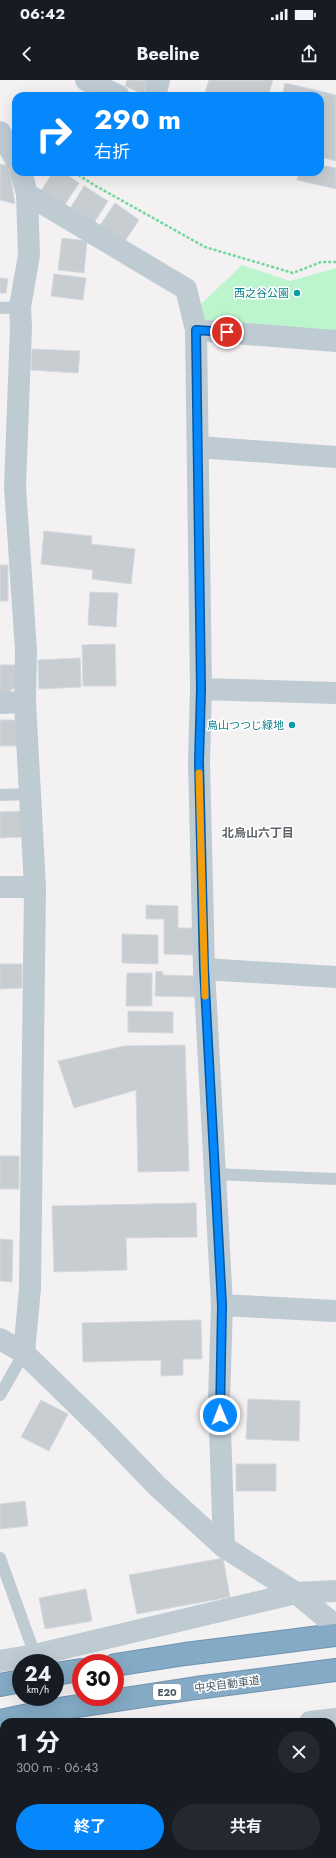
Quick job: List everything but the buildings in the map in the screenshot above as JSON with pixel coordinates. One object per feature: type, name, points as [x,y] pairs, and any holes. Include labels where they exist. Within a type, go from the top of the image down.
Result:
[{"type":"highway","points":[[124,1664],[185,1654],[336,1635]]},
{"type":"highway","name":"中央自動車道","points":[[14,1718],[52,1710],[196,1688],[336,1670]]},
{"type":"highway","points":[[0,1685],[12,1683]]},
{"type":"street","points":[[86,80],[111,92]]},
{"type":"street","points":[[156,92],[160,80]]},
{"type":"street","points":[[0,132],[12,153]]},
{"type":"street","points":[[23,176],[27,194],[29,254],[10,308],[21,335],[15,487],[26,650],[25,702],[35,887],[30,1288],[24,1353]]},
{"type":"street","points":[[27,194],[186,289],[196,330],[201,689],[199,761],[204,968],[222,1305],[219,1401],[224,1547]]},
{"type":"street","points":[[196,330],[336,341]]},
{"type":"street","points":[[198,447],[336,458]]},
{"type":"street","points":[[201,689],[336,693]]},
{"type":"street","points":[[0,703],[25,702]]},
{"type":"street","points":[[0,887],[35,887]]},
{"type":"street","points":[[204,968],[336,977]]},
{"type":"street","points":[[222,1305],[336,1311]]},
{"type":"street","points":[[0,1339],[24,1353],[103,1430],[157,1486],[224,1547],[296,1593],[336,1626]]},
{"type":"street","points":[[39,1654],[296,1593],[336,1592]]},
{"type":"street","points":[[0,1661],[12,1659]]},
{"type":"lane","points":[[0,795],[30,794]]},
{"type":"lane","points":[[214,1174],[336,1179]]},
{"type":"lane","points":[[0,1395],[24,1353]]},
{"type":"lane","points":[[0,1558],[35,1654]]},
{"type":"path","points":[[80,176],[205,248],[293,273],[321,262],[336,262]]},
{"type":"green space","points":[[242,265],[290,281],[336,268],[336,335],[209,326],[200,317],[200,305]]},
{"type":"slow traffic","points":[[199,773],[205,996]]},
{"type":"place","name":"西之谷公園","points":[[297,293]]},
{"type":"place","name":"烏山つつじ緑地","points":[[292,725]]},
{"type":"district","name":"北烏山六丁目","points":[[258,833]]},
{"type":"route","points":[[220,1415],[219,1401],[222,1305],[204,968],[199,761],[201,689],[196,330],[227,332]]}]
